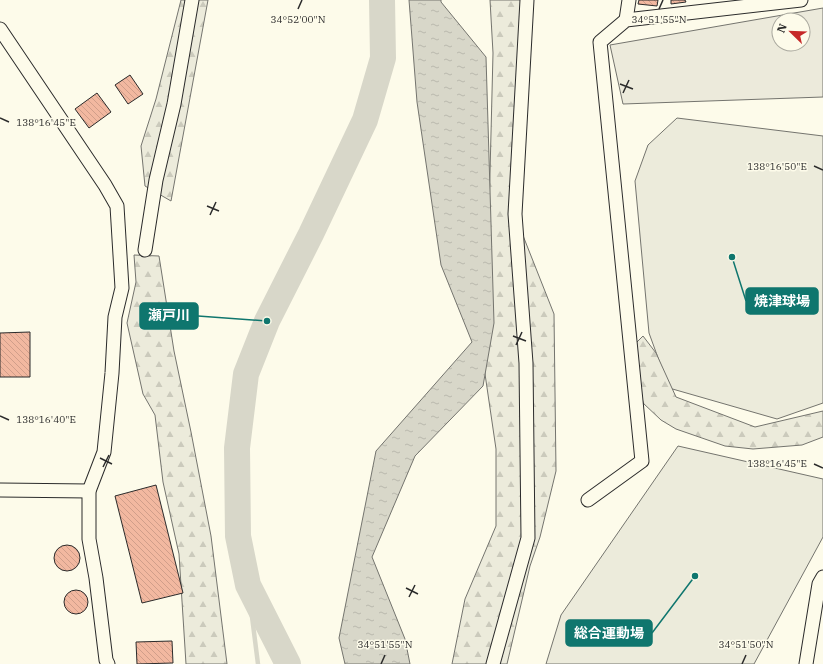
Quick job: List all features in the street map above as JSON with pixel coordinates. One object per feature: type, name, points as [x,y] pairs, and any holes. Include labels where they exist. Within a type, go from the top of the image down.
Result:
[{"type":"street","points":[[145,250],[156,180],[174,104],[192,0]]},
{"type":"street","points":[[493,664],[528,538],[526,364],[515,214],[527,0]]},
{"type":"street","points":[[626,20],[629,0]]},
{"type":"street","points":[[588,500],[642,461],[600,42],[626,20],[801,0]]},
{"type":"street","points":[[0,29],[105,185],[117,206],[122,288],[115,317],[112,373],[104,452],[89,491],[89,539],[96,578],[106,660],[108,664]]},
{"type":"street","points":[[0,490],[89,491]]},
{"type":"street","points":[[806,664],[819,584],[823,577]]},
{"type":"green space","points":[[181,0],[208,0],[171,201],[145,186],[141,146],[156,99]]},
{"type":"green space","points":[[490,0],[522,0],[520,228],[554,314],[556,471],[540,537],[530,566],[507,664],[452,664],[465,599],[496,526],[496,449],[485,374],[493,53]]},
{"type":"green space","points":[[677,118],[823,136],[823,403],[777,419],[669,388],[649,333],[635,181],[648,145]]},
{"type":"green space","points":[[134,255],[159,256],[174,351],[211,536],[227,664],[186,664],[179,554],[163,482],[155,415],[143,394],[127,323],[136,282]]},
{"type":"green space","points":[[643,336],[656,353],[676,397],[755,427],[823,411],[823,437],[802,445],[753,449],[725,446],[676,429],[661,420],[643,403],[634,345]]},
{"type":"green space","points":[[678,446],[823,479],[823,537],[754,664],[546,664],[561,615]]},
{"type":"shaded area","points":[[823,8],[823,97],[623,104],[610,45],[771,17],[771,52],[811,52],[811,12],[800,12]]},
{"type":"water","points":[[409,0],[441,0],[441,2],[486,57],[494,323],[483,386],[415,456],[372,557],[405,639],[410,664],[345,664],[339,638],[376,451],[472,342],[441,265],[417,102]]},
{"type":"building","points":[[639,0],[658,0],[657,6],[638,4]]},
{"type":"building","points":[[671,0],[685,0],[686,2],[671,4]]},
{"type":"building","points":[[130,75],[143,94],[128,104],[115,85]]},
{"type":"building","points":[[97,93],[111,112],[89,128],[75,109]]},
{"type":"building","points":[[30,332],[30,377],[0,377],[0,333]]},
{"type":"building","points":[[156,485],[183,593],[142,603],[115,496]]},
{"type":"building","points":[[67,545],[76,549],[80,558],[76,567],[67,571],[58,567],[54,558],[58,549]]},
{"type":"building","points":[[76,590],[85,593],[88,602],[85,611],[76,614],[67,611],[64,602],[67,593]]},
{"type":"building","points":[[172,641],[173,663],[137,664],[136,642]]},
{"type":"waterway","points":[[288,664],[248,585],[238,536],[237,448],[246,374],[267,321],[311,234],[365,120],[383,58],[382,0]]},
{"type":"waterway","points":[[248,585],[258,664]]},
{"type":"place","name":"焼津球場","points":[[732,257]]},
{"type":"place","name":"瀬戸川","points":[[267,321]]},
{"type":"place","name":"総合運動場","points":[[695,576]]}]
